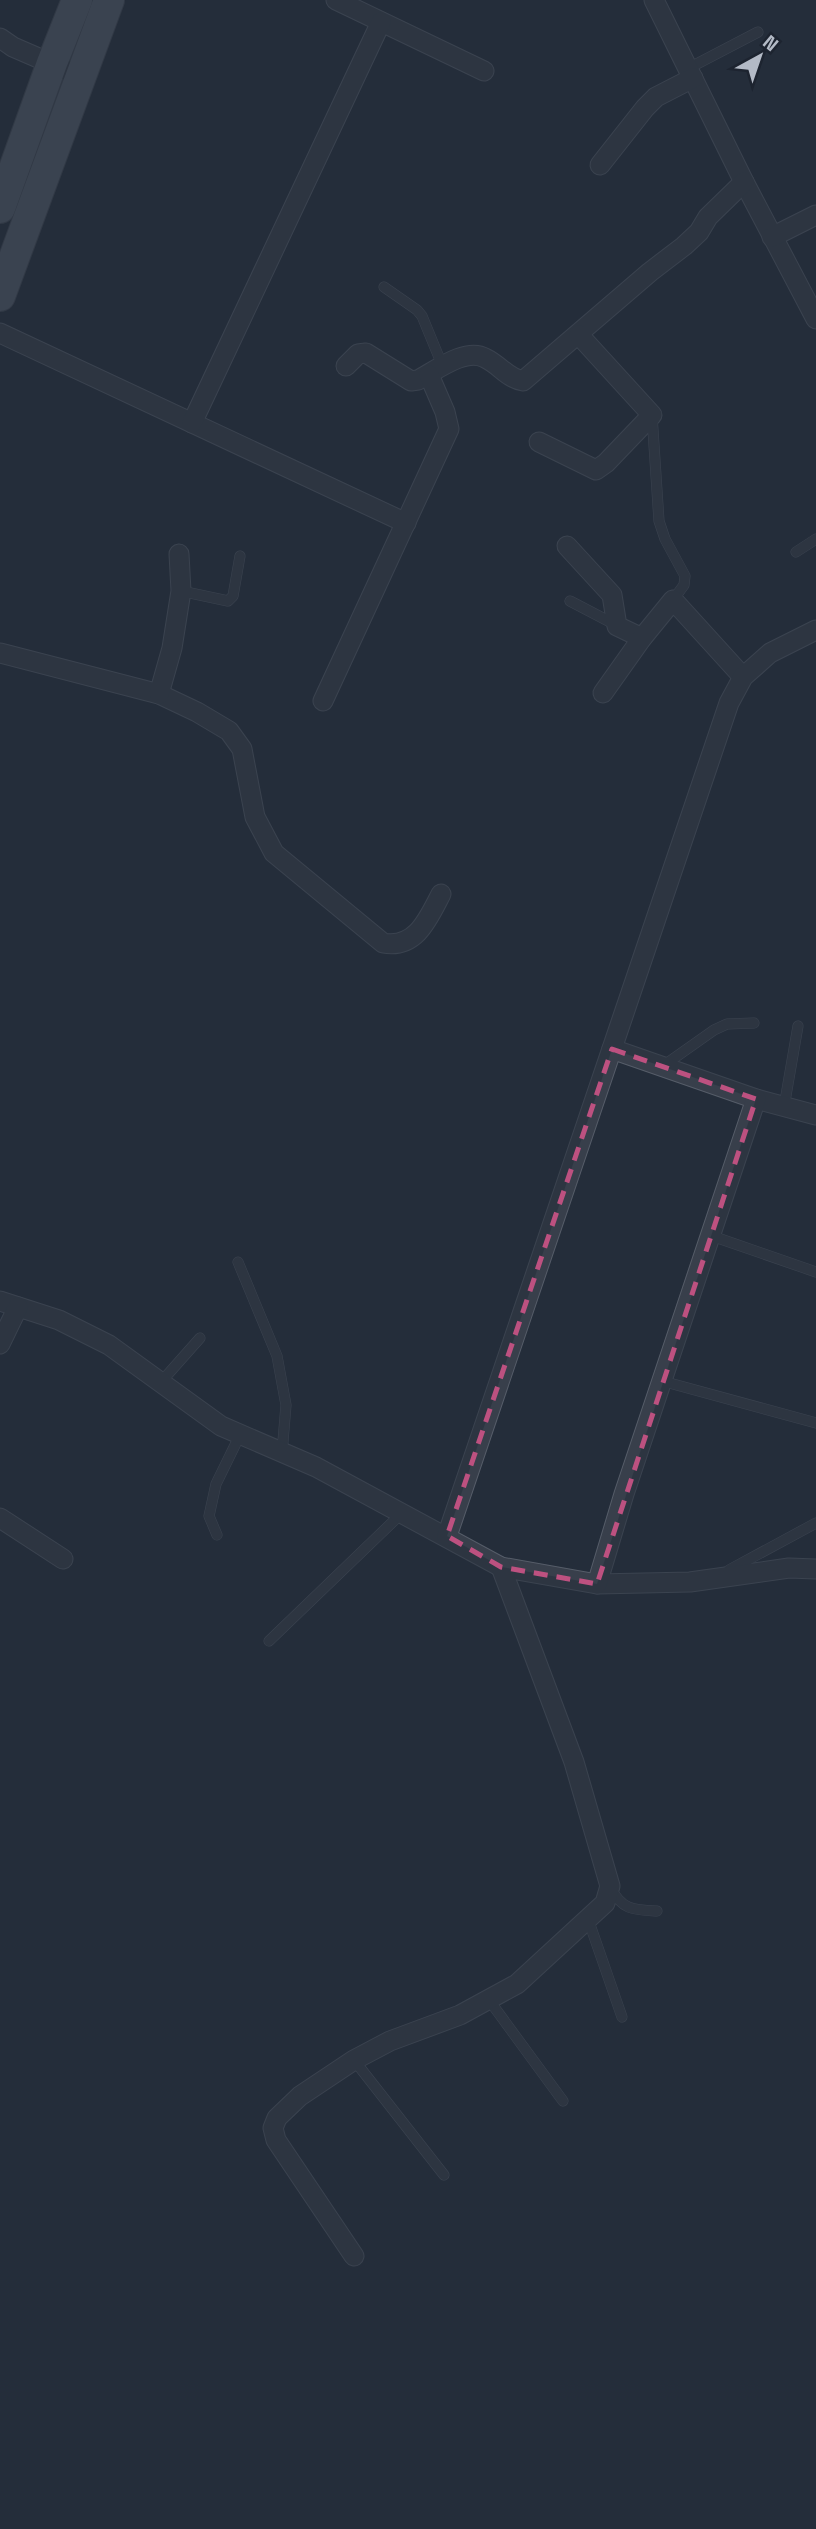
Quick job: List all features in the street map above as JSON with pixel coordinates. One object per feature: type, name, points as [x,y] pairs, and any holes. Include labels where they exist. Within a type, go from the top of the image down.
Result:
[{"type":"main road","points":[[0,208],[77,0]]},
{"type":"main road","points":[[0,296],[109,0]]},
{"type":"street","points":[[336,0],[484,71]]},
{"type":"street","points":[[654,0],[744,182],[816,319]]},
{"type":"street","points":[[191,423],[381,22]]},
{"type":"street","points":[[0,38],[13,47],[80,76]]},
{"type":"street","points":[[600,165],[650,102],[691,73]]},
{"type":"street","points":[[346,366],[358,354],[366,353],[411,381],[474,354],[485,357],[512,379],[523,381],[684,246],[699,232],[708,217],[744,182]]},
{"type":"street","points":[[772,237],[816,215]]},
{"type":"street","points":[[0,333],[406,523]]},
{"type":"street","points":[[539,442],[596,470],[652,415],[579,335]]},
{"type":"street","points":[[323,701],[449,429],[436,371]]},
{"type":"street","points":[[568,546],[612,595],[617,626],[642,638]]},
{"type":"street","points":[[159,694],[172,648],[181,591],[179,554]]},
{"type":"street","points":[[603,693],[673,600],[743,677]]},
{"type":"street","points":[[447,1536],[729,703],[743,677],[770,653],[816,630]]},
{"type":"street","points":[[0,653],[159,694],[229,731],[242,748],[255,817],[274,853],[383,943],[397,945],[409,940],[426,922],[442,894]]},
{"type":"street","points":[[612,1049],[756,1099],[816,1115]]},
{"type":"street","points":[[597,1584],[624,1494],[756,1099]]},
{"type":"street","points":[[0,1344],[9,1304],[59,1320],[109,1345],[221,1426],[316,1467],[500,1567],[597,1584],[690,1582],[789,1568],[816,1569]]},
{"type":"street","points":[[0,1518],[63,1559]]},
{"type":"street","points":[[354,2256],[276,2140],[273,2128],[277,2118],[300,2096],[354,2060],[390,2041],[460,2015],[517,1984],[605,1903],[610,1886],[574,1762],[500,1567]]},
{"type":"lane","points":[[691,73],[758,32]]},
{"type":"lane","points":[[384,287],[422,316],[436,371]]},
{"type":"lane","points":[[652,415],[659,521],[685,576],[684,585],[673,600]]},
{"type":"lane","points":[[796,552],[816,539]]},
{"type":"lane","points":[[181,591],[228,601],[233,596],[240,556]]},
{"type":"lane","points":[[570,601],[617,626]]},
{"type":"lane","points":[[662,1066],[714,1030],[727,1024],[754,1023]]},
{"type":"lane","points":[[784,1107],[798,1026]]},
{"type":"lane","points":[[712,1236],[816,1272]]},
{"type":"lane","points":[[238,1262],[277,1356],[286,1405],[282,1453]]},
{"type":"lane","points":[[160,1382],[200,1338]]},
{"type":"lane","points":[[662,1381],[816,1423]]},
{"type":"lane","points":[[217,1535],[209,1516],[216,1484],[240,1435]]},
{"type":"lane","points":[[269,1641],[402,1513]]},
{"type":"lane","points":[[713,1579],[816,1523]]},
{"type":"lane","points":[[610,1886],[616,1899],[624,1906],[638,1910],[657,1910]]},
{"type":"lane","points":[[588,1919],[622,2017]]},
{"type":"lane","points":[[489,2000],[563,2101]]},
{"type":"lane","points":[[354,2060],[444,2175]]},
{"type":"highlighted area","points":[[612,1049],[756,1099],[597,1584],[501,1567],[447,1536]]}]
